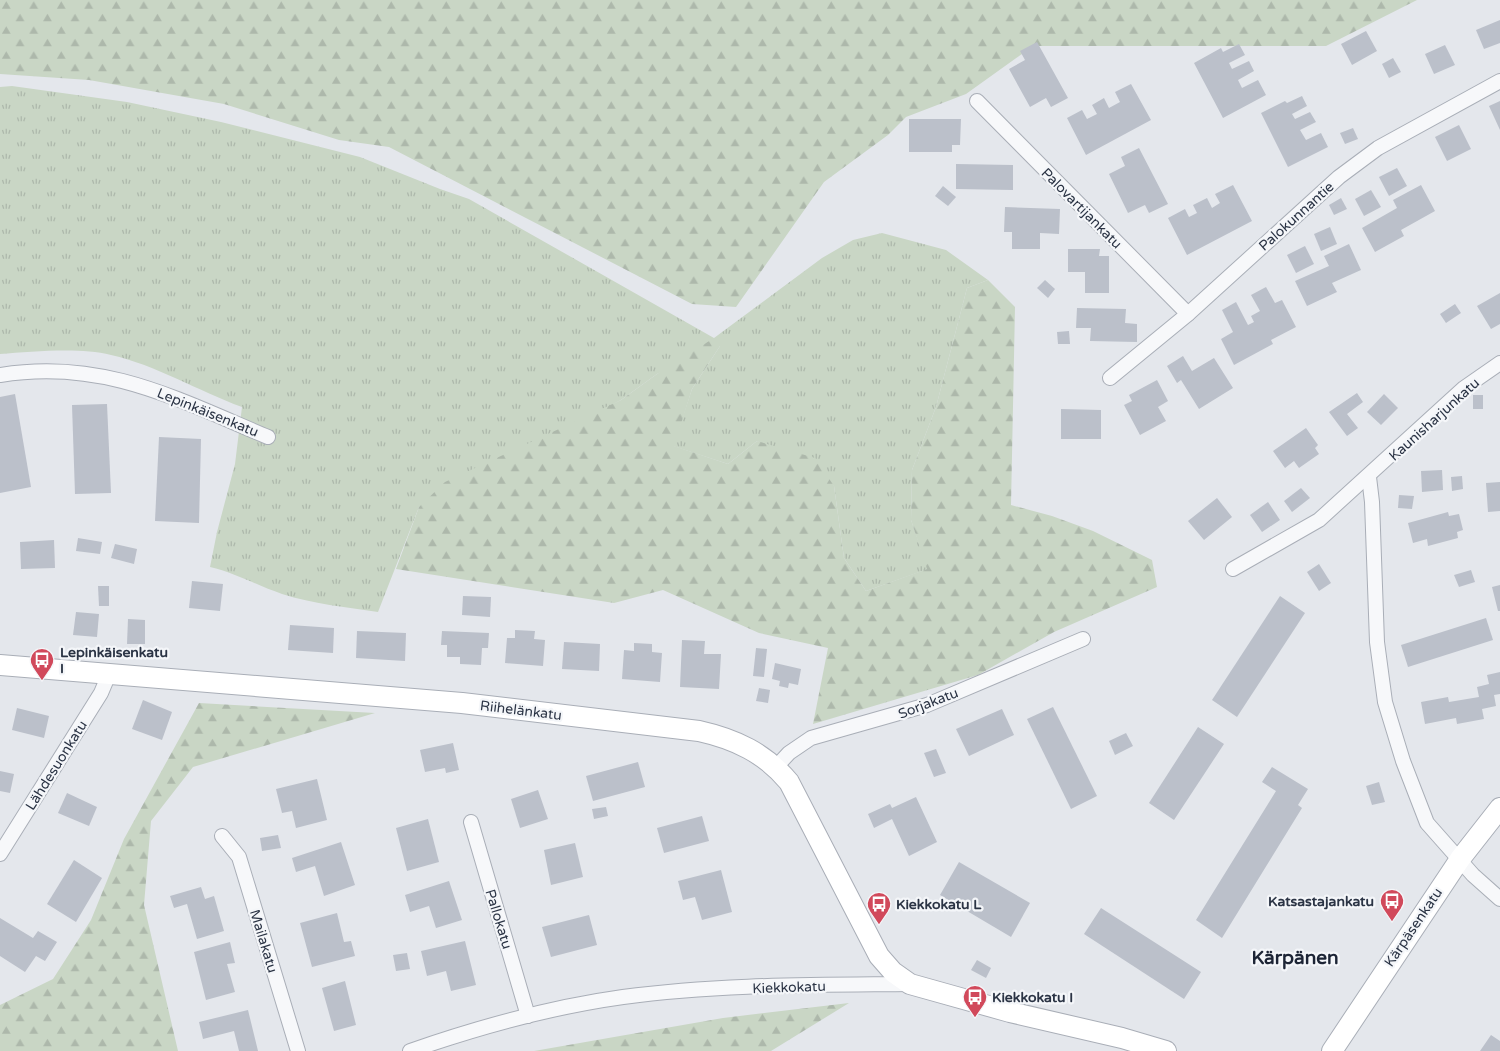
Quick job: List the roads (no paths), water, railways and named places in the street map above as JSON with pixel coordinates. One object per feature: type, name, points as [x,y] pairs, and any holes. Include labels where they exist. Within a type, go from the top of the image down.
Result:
[{"type":"street","name":"Palokunnantie","points":[[1110,378],[1188,314],[1339,178],[1378,148],[1500,81]]},
{"type":"street","name":"Palovartijankatu","points":[[977,101],[1188,314]]},
{"type":"street","name":"Kaunisharjunkatu","points":[[1233,569],[1319,520],[1369,477],[1464,388],[1500,363]]},
{"type":"street","name":"Lepinkäisenkatu","points":[[0,375],[51,370],[98,374],[168,393],[268,437]]},
{"type":"street","points":[[1369,477],[1372,502],[1378,642],[1385,702],[1403,761],[1427,823],[1473,875],[1500,899]]},
{"type":"street","name":"Sorjakatu","points":[[776,766],[789,753],[811,738],[927,705],[1083,639]]},
{"type":"street","name":"Riihelänkatu","points":[[0,665],[462,703],[699,731],[726,737],[752,749],[776,766],[789,782],[879,956],[893,972],[910,984]]},
{"type":"street","name":"Lähdesuonkatu","points":[[0,854],[101,693],[109,674]]},
{"type":"street","name":"Kärpäsenkatu","points":[[1332,1051],[1460,859],[1500,808]]},
{"type":"street","name":"Pallokatu","points":[[471,822],[528,1016]]},
{"type":"street","name":"Mailakatu","points":[[222,836],[239,858],[298,1051]]},
{"type":"street","name":"Kiekkokatu","points":[[410,1051],[528,1016],[623,997],[706,990],[910,984],[1010,1012],[1122,1038],[1166,1051]]},
{"type":"place","name":"Lepinkäisenkatu I","points":[[42,681]]},
{"type":"place","name":"Katsastajankatu","points":[[1392,922]]},
{"type":"place","name":"Kiekkokatu L","points":[[879,925]]},
{"type":"place","name":"Kiekkokatu I","points":[[975,1018]]},
{"type":"district","name":"Kärpänen","points":[[1295,957]]}]
